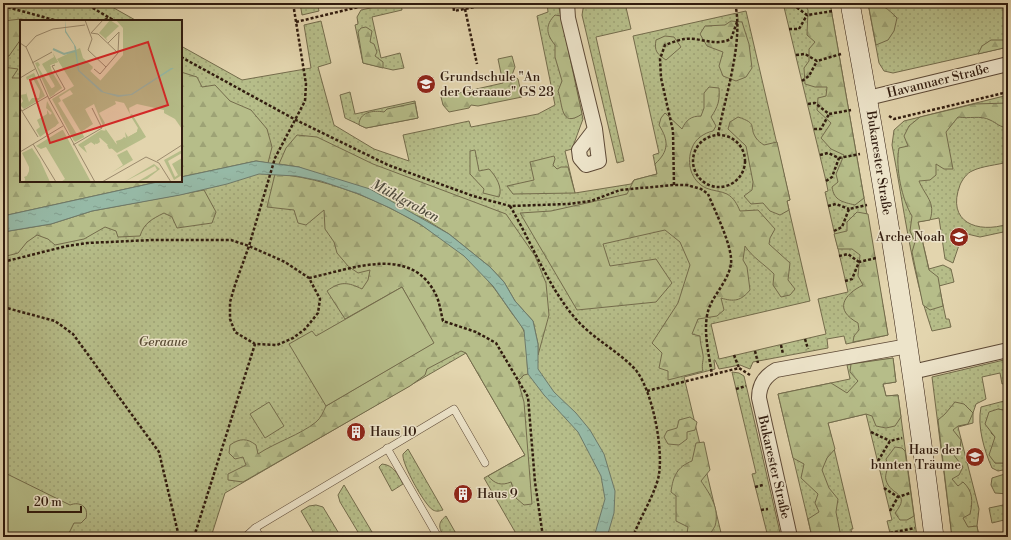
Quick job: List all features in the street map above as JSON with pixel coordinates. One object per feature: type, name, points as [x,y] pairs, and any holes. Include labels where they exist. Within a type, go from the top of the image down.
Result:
[{"type":"street","points":[[567,3],[568,18],[595,129]]},
{"type":"street","name":"Bukarester Straße","points":[[842,7],[868,98],[912,372],[927,532]]},
{"type":"street","name":"Havannaer Straße","points":[[868,98],[1008,64]]},
{"type":"street","points":[[756,376],[769,374],[776,370],[908,346]]},
{"type":"street","points":[[912,372],[1008,350]]},
{"type":"street","name":"Bukarester Straße","points":[[756,376],[759,398],[790,537]]},
{"type":"lane","points":[[245,537],[254,528],[454,409],[485,463]]},
{"type":"lane","points":[[388,448],[438,537]]},
{"type":"lane","points":[[254,528],[260,537]]},
{"type":"path","points":[[84,3],[114,20]]},
{"type":"path","points":[[3,262],[67,246],[87,243],[212,239],[231,240],[249,246],[285,262],[309,278],[320,299],[318,313],[305,329],[293,338],[277,345],[254,344],[235,332],[230,319],[230,302],[249,246],[275,158],[305,101],[306,84],[293,3]]},
{"type":"path","points":[[296,22],[374,3]]},
{"type":"path","points":[[407,3],[408,8]]},
{"type":"path","points":[[452,3],[454,11],[496,3]]},
{"type":"path","points":[[718,135],[735,53],[737,22],[735,3]]},
{"type":"path","points":[[783,5],[792,4],[807,14],[842,7]]},
{"type":"path","points":[[3,6],[54,20]]},
{"type":"path","points":[[465,9],[477,64]]},
{"type":"path","points":[[789,29],[799,29],[807,14]]},
{"type":"path","points":[[104,20],[111,18]]},
{"type":"path","points":[[674,185],[673,131],[660,78],[660,59],[666,45],[683,39],[699,39],[713,43],[724,42],[731,39],[737,22]]},
{"type":"path","points":[[796,55],[805,54],[817,61]]},
{"type":"path","points":[[802,80],[808,76],[817,61],[843,54]]},
{"type":"path","points":[[182,58],[296,120],[388,165],[460,191],[510,206],[568,204],[591,201],[620,190],[674,185],[686,185],[703,190],[708,194],[721,225],[730,251],[731,263],[727,277],[710,307],[705,322],[712,374]]},
{"type":"path","points":[[887,115],[894,119],[1008,92]]},
{"type":"path","points":[[808,104],[815,103],[829,114],[853,110]]},
{"type":"path","points":[[814,129],[821,129],[829,114]]},
{"type":"path","points":[[718,135],[727,136],[741,146],[744,153],[744,170],[734,183],[726,187],[718,188],[706,184],[696,174],[693,166],[693,157],[696,148],[710,137],[718,135]]},
{"type":"path","points":[[820,155],[828,153],[840,158],[861,154]]},
{"type":"path","points":[[826,181],[832,177],[840,158]]},
{"type":"path","points":[[703,190],[706,184]]},
{"type":"path","points":[[828,206],[836,204],[849,209],[870,204]]},
{"type":"path","points":[[510,206],[560,299],[576,320],[634,368],[648,391],[660,446],[659,476],[652,500],[639,521],[634,537]]},
{"type":"path","points":[[834,230],[842,227],[849,209]]},
{"type":"path","points":[[839,256],[848,254],[859,262]]},
{"type":"path","points":[[859,262],[879,257]]},
{"type":"path","points":[[309,278],[389,262],[404,265],[426,280],[436,297],[443,321],[476,332],[496,343],[528,397],[535,482],[543,537]]},
{"type":"path","points":[[845,281],[852,279],[859,262]]},
{"type":"path","points":[[3,307],[55,321],[73,334],[159,452],[179,537]]},
{"type":"path","points":[[194,537],[254,344]]},
{"type":"path","points":[[754,351],[758,366],[765,364]]},
{"type":"path","points":[[734,355],[738,368]]},
{"type":"path","points":[[648,391],[738,368],[756,376],[748,386],[736,389]]},
{"type":"path","points":[[748,386],[750,391]]},
{"type":"path","points":[[870,432],[890,441],[907,437]]},
{"type":"path","points":[[878,461],[890,441]]},
{"type":"path","points":[[884,488],[898,497]]},
{"type":"path","points":[[890,511],[898,497],[915,492]]},
{"type":"path","points":[[890,533],[927,532]]},
{"type":"green space","name":"Geraaue","points":[[3,3],[105,3],[135,20],[20,20],[20,182],[182,182],[182,47],[242,80],[311,68],[304,25],[321,21],[331,63],[318,67],[334,125],[374,149],[409,161],[403,135],[469,121],[471,127],[538,114],[555,105],[537,16],[548,12],[547,3],[558,3],[583,119],[572,149],[565,151],[575,193],[631,184],[634,180],[657,174],[653,155],[659,153],[633,36],[746,11],[790,200],[787,201],[810,301],[711,324],[719,359],[826,334],[818,299],[848,292],[825,192],[828,191],[826,181],[783,3],[830,3],[888,335],[846,344],[844,336],[827,339],[828,348],[753,362],[750,369],[740,365],[719,369],[714,360],[715,369],[684,377],[722,537],[518,537],[484,478],[525,455],[466,353],[225,493],[211,537],[3,537]]},
{"type":"green space","points":[[300,3],[317,3],[319,11],[302,15]]},
{"type":"green space","points":[[394,3],[401,3],[402,10],[372,17],[381,58],[400,53],[404,68],[393,70],[363,63],[355,25],[358,24],[357,17],[361,10]]},
{"type":"green space","points":[[584,3],[625,3],[631,29],[596,37],[624,161],[617,163],[582,15]]},
{"type":"green space","points":[[804,3],[830,3],[864,198],[855,205],[840,200],[833,192],[832,187],[838,182],[836,174],[844,155],[831,149],[821,138],[831,123],[817,110],[818,98],[826,96],[827,87],[815,87],[805,84],[804,68],[809,61],[809,49],[815,42],[807,35],[808,10]]},
{"type":"green space","points":[[868,3],[1008,3],[1008,47],[893,73],[884,71],[879,63]]},
{"type":"green space","points":[[868,3],[877,4],[884,7],[897,18],[894,31],[888,40],[876,45]]},
{"type":"green space","points":[[555,15],[561,16],[582,114],[570,119],[566,117],[562,108],[558,91],[562,81],[555,57],[555,45],[548,33],[548,26]]},
{"type":"green space","points":[[21,19],[26,20],[20,20],[20,40],[9,56],[3,56],[3,21]]},
{"type":"green space","points":[[731,21],[742,22],[749,44],[752,68],[746,77],[736,81],[723,76],[719,66],[723,52],[707,46],[700,34],[705,26],[725,25]]},
{"type":"green space","points":[[366,27],[372,31],[370,42],[374,44],[377,52],[375,56],[383,62],[383,68],[363,63],[358,32],[361,28]]},
{"type":"green space","points":[[665,36],[674,37],[681,47],[666,60],[658,54],[655,47],[656,40]]},
{"type":"green space","points":[[991,40],[1008,40],[1008,47],[978,54],[982,46]]},
{"type":"green space","points":[[512,56],[515,67],[512,75],[518,79],[522,97],[478,106],[471,105],[469,108],[449,112],[443,105],[441,97],[503,83],[498,59]]},
{"type":"green space","points":[[3,67],[18,69],[12,78],[20,78],[20,182],[157,182],[3,216]]},
{"type":"green space","points":[[182,72],[197,77],[202,87],[215,85],[230,101],[251,110],[267,129],[272,147],[268,163],[256,161],[182,177]]},
{"type":"green space","points":[[709,87],[719,88],[718,103],[711,117],[716,126],[713,131],[700,137],[693,145],[690,154],[690,165],[693,176],[706,188],[725,193],[732,197],[740,211],[758,210],[775,229],[770,238],[769,244],[790,263],[788,280],[795,289],[790,295],[781,297],[773,285],[774,274],[745,246],[743,260],[747,267],[750,290],[737,300],[721,298],[724,310],[717,316],[698,319],[692,334],[700,336],[703,371],[668,380],[668,371],[659,368],[662,353],[652,343],[678,303],[690,265],[680,242],[665,230],[603,244],[610,266],[656,259],[672,283],[656,302],[577,310],[520,213],[551,211],[627,194],[634,180],[657,174],[655,164],[663,155],[666,146],[665,136],[659,125],[661,118],[665,113],[682,129],[689,119],[701,116],[704,108],[704,93]]},
{"type":"green space","points":[[350,92],[355,114],[415,101],[418,118],[366,128],[345,118],[340,95]]},
{"type":"green space","points":[[1008,95],[1008,162],[976,169],[970,172],[960,185],[957,198],[957,208],[961,216],[967,222],[975,226],[996,227],[1008,224],[1008,231],[980,237],[963,233],[953,263],[945,259],[939,218],[918,222],[929,269],[943,265],[951,269],[954,282],[939,286],[946,319],[949,319],[951,327],[932,331],[913,262],[892,145],[894,130],[904,121]]},
{"type":"green space","points":[[415,103],[418,118],[366,128],[359,125],[361,117],[367,113],[375,111],[384,112],[387,109]]},
{"type":"green space","points":[[1008,103],[1008,127],[1001,126],[983,118],[958,117],[946,132],[953,169],[944,169],[936,164],[936,175],[930,180],[919,181],[929,199],[932,208],[930,220],[918,222],[929,270],[938,277],[943,306],[930,310],[923,305],[912,252],[915,242],[910,231],[912,216],[905,201],[900,183],[898,164],[899,148],[908,146],[904,136],[909,126],[920,117],[974,104]]},
{"type":"green space","points":[[738,117],[751,124],[756,138],[764,145],[777,142],[790,200],[787,201],[789,210],[780,215],[770,211],[763,203],[751,204],[744,196],[752,190],[753,182],[746,146],[728,129],[730,122]]},
{"type":"green space","points":[[297,135],[317,137],[373,164],[506,214],[535,256],[546,283],[549,315],[538,355],[538,344],[533,321],[515,301],[504,282],[490,267],[449,234],[425,219],[299,167],[279,164],[286,148]]},
{"type":"green space","points":[[475,150],[479,171],[489,169],[492,172],[499,186],[499,197],[483,193],[484,189],[470,174],[470,151]]},
{"type":"green space","points":[[554,156],[555,159],[553,165],[557,169],[561,167],[568,167],[575,193],[513,194],[507,186],[534,180],[530,162]]},
{"type":"green space","points":[[275,174],[301,177],[328,184],[385,206],[438,236],[461,253],[492,285],[520,324],[526,339],[528,374],[524,375],[518,381],[524,402],[532,504],[524,505],[516,498],[511,482],[498,484],[488,476],[525,455],[466,353],[461,351],[427,369],[425,375],[410,386],[243,482],[228,480],[228,474],[246,465],[243,457],[235,459],[229,453],[230,445],[240,440],[250,441],[256,445],[258,454],[310,427],[319,419],[326,406],[433,343],[402,287],[345,319],[327,291],[340,284],[348,284],[362,289],[368,280],[370,270],[358,273],[348,266],[337,253],[334,242],[325,229],[324,210],[306,225],[298,223],[294,210],[267,207]]},
{"type":"green space","points":[[204,190],[216,212],[212,223],[177,228],[172,217],[164,213],[149,222],[140,236],[118,237],[116,231],[105,227],[84,239],[55,245],[48,239],[37,235],[27,242],[18,253],[3,257],[3,232],[51,224],[92,211]]},
{"type":"green space","points":[[857,212],[868,214],[888,335],[853,342],[854,336],[859,330],[858,323],[846,313],[844,303],[850,293],[863,285],[858,276],[860,255],[852,249],[838,249],[834,234],[847,231],[847,222]]},
{"type":"green space","points":[[402,287],[434,343],[326,406],[289,344],[312,331],[316,336]]},
{"type":"green space","points":[[893,358],[896,382],[883,384],[886,396],[898,395],[917,537],[891,537],[887,521],[892,520],[866,414],[828,423],[853,529],[851,529],[852,537],[812,537],[778,394],[850,379],[847,365]]},
{"type":"green space","points":[[893,358],[896,382],[883,384],[886,396],[898,395],[901,417],[895,426],[886,428],[876,426],[872,416],[866,414],[828,423],[835,449],[827,458],[822,470],[829,488],[838,499],[836,512],[841,537],[812,537],[808,519],[819,512],[815,503],[818,494],[801,478],[804,464],[793,458],[778,394],[831,383],[847,393],[858,381],[850,372],[851,364]]},
{"type":"green space","points":[[1008,359],[1008,382],[1002,384],[1000,373],[982,377],[986,399],[976,404],[973,413],[973,423],[958,427],[979,509],[977,526],[979,537],[952,537],[932,377]]},
{"type":"green space","points":[[732,372],[739,373],[744,376],[781,537],[768,537],[752,474],[756,473]]},
{"type":"green space","points":[[1008,400],[1008,411],[998,409],[991,433],[995,437],[995,463],[1008,463],[1008,469],[998,471],[992,468],[986,454],[981,430],[980,414],[981,407]]},
{"type":"green space","points":[[269,402],[284,426],[265,438],[250,414]]},
{"type":"green space","points":[[955,402],[964,404],[973,413],[968,424],[958,426],[953,430],[961,440],[960,449],[953,454],[963,467],[959,475],[952,479],[958,486],[963,482],[969,489],[972,501],[970,514],[963,518],[968,527],[977,526],[979,537],[952,537],[938,420]]},
{"type":"green space","points":[[998,409],[1008,411],[1008,463],[995,463],[989,455],[995,437],[985,424],[989,412]]},
{"type":"green space","points":[[690,417],[697,422],[695,430],[687,432],[687,439],[679,445],[668,444],[664,437],[667,431],[677,428],[679,420]]},
{"type":"green space","points":[[704,442],[710,470],[701,481],[711,496],[715,508],[715,526],[709,537],[677,537],[687,533],[688,527],[676,521],[676,496],[671,492],[673,481],[679,469],[692,461],[696,443]]},
{"type":"green space","points":[[895,447],[902,448],[905,451],[914,516],[907,520],[900,520],[895,513],[900,506],[901,498],[891,489],[886,480],[886,459]]},
{"type":"green space","points":[[408,449],[443,510],[436,511],[429,507],[414,484],[403,459],[403,454]]},
{"type":"green space","points":[[382,464],[393,468],[403,484],[392,491],[379,467]]},
{"type":"green space","points":[[3,472],[70,505],[80,504],[85,508],[87,514],[86,518],[81,523],[74,523],[67,537],[3,537]]},
{"type":"green space","points":[[1008,473],[1008,494],[995,493],[991,485],[992,478]]},
{"type":"green space","points":[[344,485],[375,537],[361,537],[340,502],[338,495]]},
{"type":"green space","points":[[1008,504],[1008,519],[992,523],[989,508]]},
{"type":"green space","points":[[316,505],[323,507],[341,537],[316,537],[301,511],[309,506]]},
{"type":"green space","points":[[446,516],[458,537],[444,537],[441,531],[440,523]]},
{"type":"water","points":[[256,161],[299,167],[370,189],[449,234],[490,267],[504,282],[515,301],[533,321],[538,344],[538,369],[554,392],[576,413],[590,430],[604,454],[615,491],[614,513],[607,537],[594,537],[605,499],[601,476],[578,432],[544,395],[528,374],[524,330],[493,286],[464,256],[420,224],[390,208],[359,194],[321,181],[296,176],[259,174],[227,184],[180,195],[92,211],[51,224],[3,232],[3,216],[157,182],[182,182],[182,177]]},
{"type":"place","name":"Grundschule \"An der Geraaue\" GS 28","points":[[426,84]]},
{"type":"place","name":"Arche Noah","points":[[959,237]]},
{"type":"place","name":"Haus 10","points":[[356,432]]},
{"type":"place","name":"Haus der bunten Träume","points":[[975,457]]},
{"type":"place","name":"Haus 9","points":[[463,494]]},
{"type":"water label","name":"Mühlgraben","points":[[405,201]]}]
